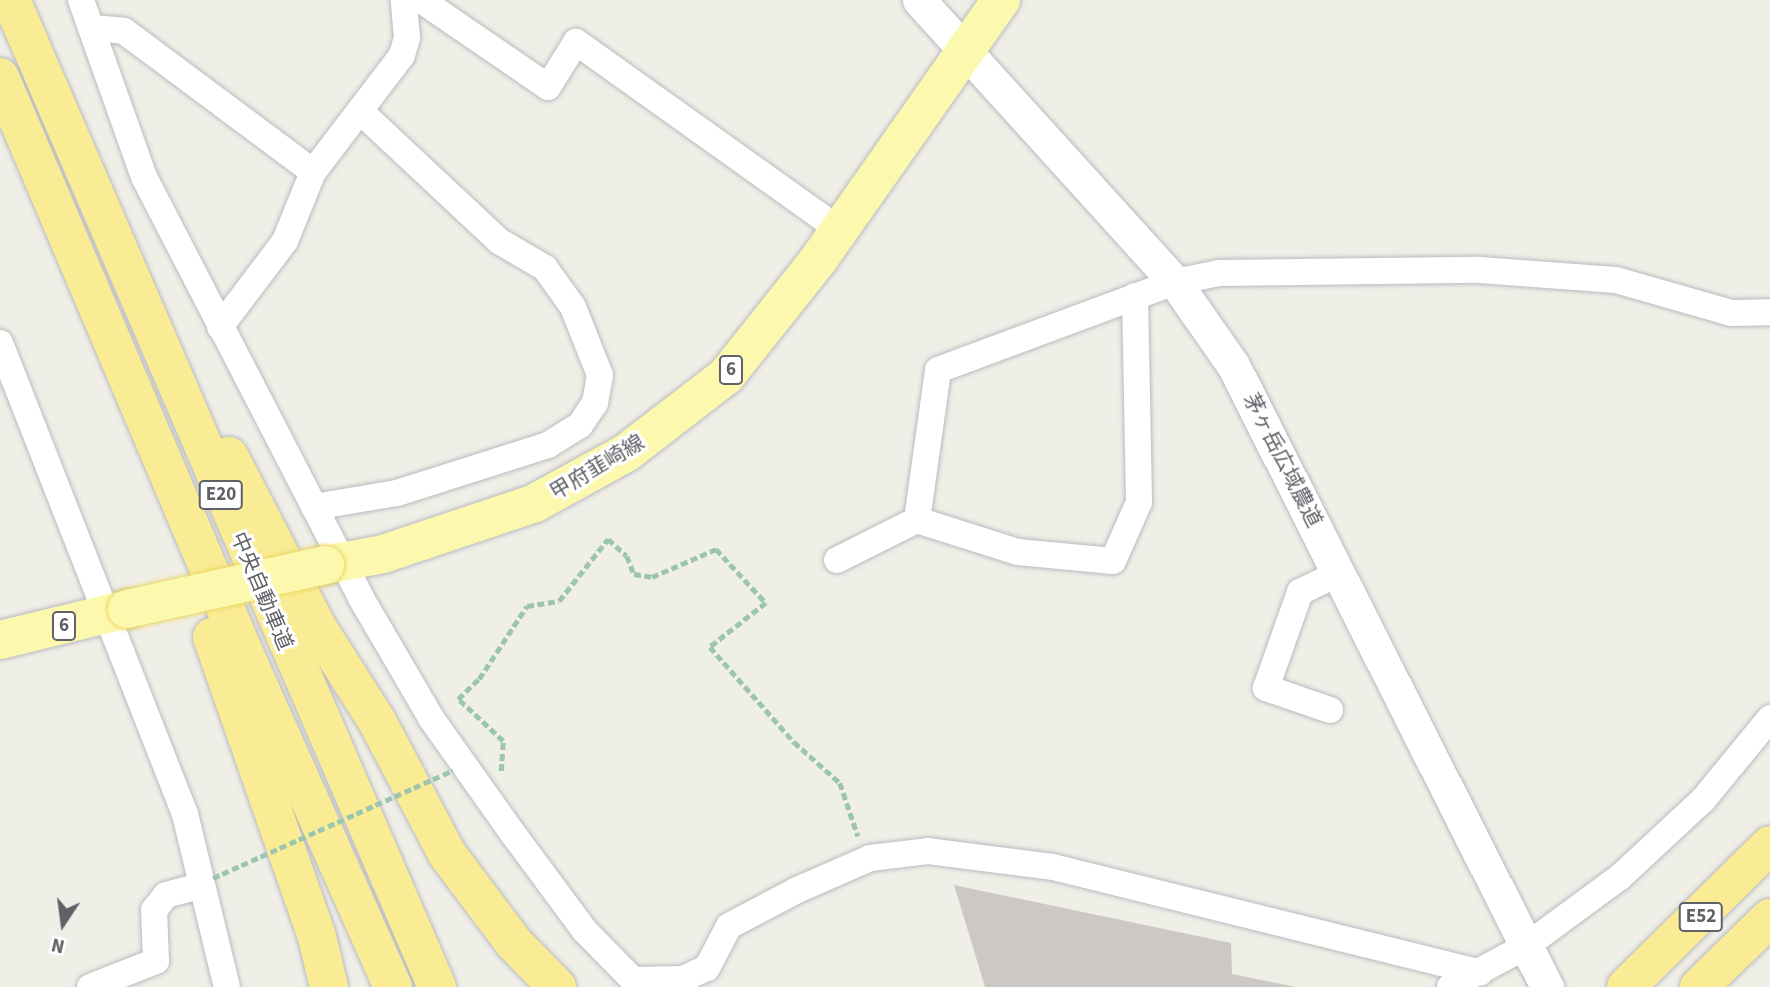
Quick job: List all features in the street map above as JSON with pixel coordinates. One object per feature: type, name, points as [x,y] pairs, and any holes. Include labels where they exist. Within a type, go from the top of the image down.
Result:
[{"type":"highway","name":"中央自動車道","points":[[11,0],[437,987]]},
{"type":"highway","name":"中央自動車道","points":[[0,78],[97,309],[393,987]]},
{"type":"highway","points":[[76,155],[318,630],[377,721],[447,854],[513,942],[557,987]]},
{"type":"highway","points":[[97,309],[317,937],[329,987]]},
{"type":"highway","name":"E52","points":[[1626,987],[1770,845]]},
{"type":"highway","points":[[1699,987],[1770,919]]},
{"type":"highway","name":"E52","points":[[1715,987],[1770,919]]},
{"type":"main road","name":"甲府韮崎線","points":[[0,640],[334,564],[535,503],[626,453],[726,376],[840,230],[1001,0]]},
{"type":"street","points":[[81,0],[144,177],[314,507],[334,564],[431,718],[585,931],[637,984],[683,979],[706,968],[729,926],[870,858],[928,851],[1053,867],[1480,973]]},
{"type":"street","points":[[220,327],[285,241],[313,172],[402,55],[404,0]]},
{"type":"street","points":[[421,0],[548,87],[576,43],[840,230]]},
{"type":"street","name":"茅ヶ岳広域農道","points":[[919,0],[1175,282],[1233,365],[1341,572],[1547,987]]},
{"type":"street","points":[[92,28],[124,31],[313,172]]},
{"type":"street","points":[[314,507],[397,493],[536,449],[580,425],[595,403],[600,375],[573,307],[545,268],[499,242],[360,112]]},
{"type":"street","points":[[917,520],[938,370],[1175,282],[1219,273],[1480,270],[1616,280],[1731,313],[1770,312]]},
{"type":"street","points":[[837,559],[917,520],[1018,552],[1113,561],[1139,502],[1135,296]]},
{"type":"street","points":[[0,342],[116,613],[206,882],[228,987]]},
{"type":"street","points":[[566,434],[583,477]]},
{"type":"street","points":[[1330,710],[1266,688],[1300,592],[1341,572]]},
{"type":"street","points":[[1450,987],[1526,946],[1620,877],[1703,800],[1770,718]]},
{"type":"street","points":[[90,987],[156,961],[153,910],[166,895],[206,882]]},
{"type":"path","points":[[506,780],[501,770],[503,741],[458,699],[480,679],[527,606],[559,601],[608,539],[627,556],[634,574],[652,578],[716,549],[766,603],[710,647],[794,742],[839,783],[850,821],[870,858]]},
{"type":"path","points":[[206,882],[453,770]]},
{"type":"building","points":[[954,885],[1231,943],[1232,974],[1296,987],[985,987]]}]
